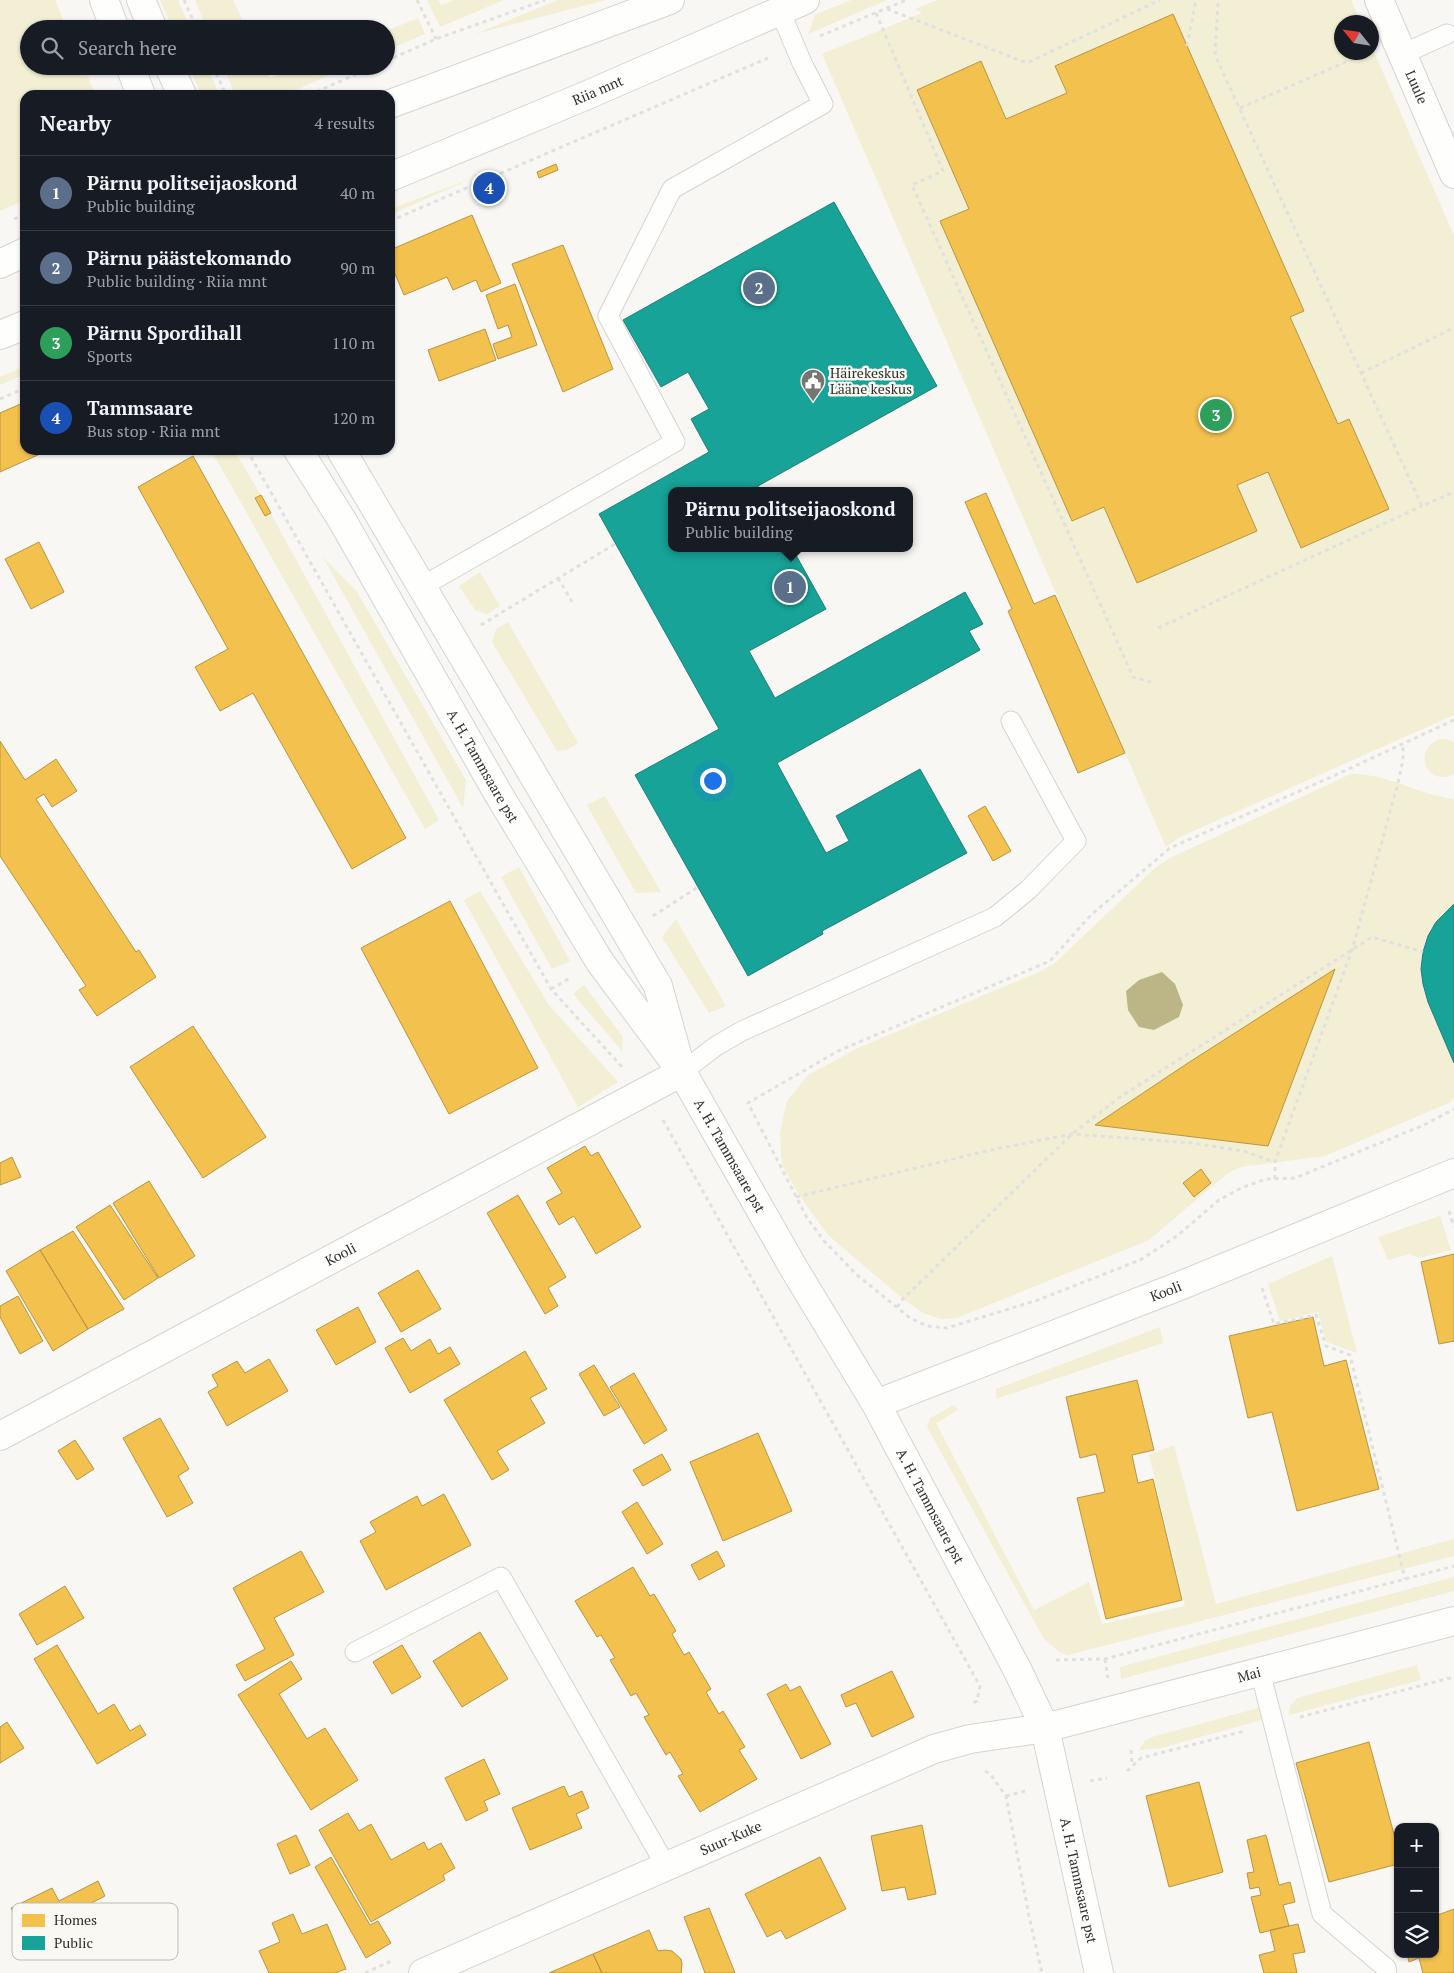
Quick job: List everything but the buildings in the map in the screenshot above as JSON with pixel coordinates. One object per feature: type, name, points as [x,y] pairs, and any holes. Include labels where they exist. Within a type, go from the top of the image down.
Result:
[{"type":"street","points":[[104,0],[112,20]]},
{"type":"street","points":[[141,0],[149,20]]},
{"type":"street","points":[[395,102],[670,0]]},
{"type":"street","name":"Riia mnt","points":[[395,175],[585,96],[805,0]]},
{"type":"street","name":"Luule","points":[[1379,0],[1454,174]]},
{"type":"street","points":[[133,75],[139,90]]},
{"type":"street","points":[[173,75],[180,90]]},
{"type":"street","points":[[0,264],[20,254]]},
{"type":"street","points":[[0,335],[20,327]]},
{"type":"street","name":"A. H. Tammsaare pst","points":[[301,455],[342,520],[499,795],[600,962],[682,1072],[793,1267],[876,1404],[1018,1671],[1045,1728],[1099,1973]]},
{"type":"street","name":"A. H. Tammsaare pst","points":[[344,455],[658,986],[682,1072]]},
{"type":"street","name":"Kooli","points":[[0,1436],[682,1072]]},
{"type":"street","name":"Kooli","points":[[876,1404],[1182,1285],[1454,1173]]},
{"type":"street","name":"Mai","points":[[1045,1728],[1454,1621]]},
{"type":"street","name":"Suur-Kuke","points":[[423,1973],[934,1749],[970,1739],[1045,1728]]},
{"type":"lane","points":[[421,586],[675,442],[608,316],[672,190],[823,104],[780,11]]},
{"type":"lane","points":[[1403,54],[1447,34]]},
{"type":"lane","points":[[682,1072],[716,1046],[742,1031],[995,916],[1028,890],[1076,841],[1011,721]]},
{"type":"lane","points":[[355,1652],[501,1577],[666,1866]]},
{"type":"lane","points":[[1260,1671],[1322,1914],[1386,1968],[1387,1973]]},
{"type":"path","points":[[184,0],[192,20]]},
{"type":"path","points":[[417,0],[436,40]]},
{"type":"path","points":[[395,57],[545,0]]},
{"type":"path","points":[[395,219],[906,0]]},
{"type":"path","points":[[886,8],[1027,63],[1160,0]]},
{"type":"path","points":[[1187,46],[1196,0]]},
{"type":"path","points":[[1218,3],[1216,55],[1422,506]]},
{"type":"path","points":[[876,13],[943,171],[912,185],[1133,677],[1154,683]]},
{"type":"path","points":[[1240,108],[1350,60]]},
{"type":"path","points":[[217,75],[224,90]]},
{"type":"path","points":[[320,90],[355,75]]},
{"type":"path","points":[[1361,373],[1454,328]]},
{"type":"path","points":[[0,399],[20,390]]},
{"type":"path","points":[[250,455],[551,989],[612,1058],[647,1092],[980,1686],[977,1701],[968,1706]]},
{"type":"path","points":[[1158,628],[1454,492]]},
{"type":"path","points":[[475,630],[615,544]]},
{"type":"path","points":[[558,578],[572,602]]},
{"type":"path","points":[[1454,720],[1170,848],[1091,915],[1050,961],[838,1051],[748,1103],[807,1218],[825,1242],[857,1275],[910,1318],[927,1326],[947,1328],[1038,1300],[1140,1260],[1177,1236],[1219,1200],[1234,1192],[1266,1179],[1296,1178],[1424,1124],[1454,1109]]},
{"type":"path","points":[[1275,1178],[1275,1162],[1352,950],[1398,783],[1403,760],[1403,744]]},
{"type":"path","points":[[650,918],[698,887]]},
{"type":"path","points":[[897,1308],[903,1299],[1072,1134],[1120,1097],[1372,937],[1422,952]]},
{"type":"path","points":[[551,989],[571,977]]},
{"type":"path","points":[[796,1197],[977,1154],[1072,1134],[1192,1143],[1244,1151],[1275,1162]]},
{"type":"path","points":[[1447,1203],[1454,1227]]},
{"type":"path","points":[[1262,1288],[1274,1324],[1316,1315],[1326,1346],[1350,1355],[1405,1579]]},
{"type":"path","points":[[1056,1660],[1105,1659],[1454,1566]]},
{"type":"path","points":[[1105,1659],[1109,1682]]},
{"type":"path","points":[[1131,1750],[1132,1766]]},
{"type":"path","points":[[983,1770],[990,1774],[1006,1796],[1042,1973]]},
{"type":"path","points":[[1006,1796],[1021,1791]]},
{"type":"shaded area","points":[[0,0],[55,0],[63,20],[20,20],[20,75],[87,75],[94,90],[20,90],[20,202],[0,211]]},
{"type":"shaded area","points":[[160,0],[178,0],[186,20],[169,20]]},
{"type":"shaded area","points":[[195,0],[233,0],[243,20],[203,20]]},
{"type":"shaded area","points":[[427,0],[438,0],[441,5],[454,0],[504,0],[440,27]]},
{"type":"shaded area","points":[[558,0],[606,0],[475,34]]},
{"type":"shaded area","points":[[851,0],[887,0],[808,34],[815,15]]},
{"type":"shaded area","points":[[937,0],[1351,0],[1358,15],[1334,15],[1334,60],[1378,60],[1454,236],[1454,715],[1180,837],[1166,847],[822,54],[922,13],[915,9]]},
{"type":"shaded area","points":[[418,18],[425,34],[395,47],[395,27]]},
{"type":"shaded area","points":[[193,75],[211,75],[217,90],[199,90]]},
{"type":"shaded area","points":[[227,75],[268,75],[270,78],[277,75],[330,75],[295,90],[233,90]]},
{"type":"shaded area","points":[[473,178],[395,213],[395,207]]},
{"type":"shaded area","points":[[20,368],[20,376],[0,385],[0,377]]},
{"type":"shaded area","points":[[214,455],[237,455],[259,492],[439,820],[425,829]]},
{"type":"shaded area","points":[[323,557],[357,592],[466,780],[463,808]]},
{"type":"shaded area","points":[[480,572],[500,606],[487,614],[475,610],[459,586]]},
{"type":"shaded area","points":[[508,622],[578,743],[567,750],[557,751],[492,642],[496,629]]},
{"type":"shaded area","points":[[1440,739],[1454,742],[1454,774],[1444,777],[1436,776],[1430,772],[1426,766],[1425,758],[1426,751],[1431,744]]},
{"type":"shaded area","points":[[1351,774],[1390,780],[1441,797],[1454,799],[1454,904],[1439,919],[1429,933],[1424,948],[1422,964],[1423,980],[1428,996],[1454,1063],[1454,1097],[1451,1102],[1325,1156],[1241,1167],[1228,1173],[1149,1240],[957,1318],[940,1319],[923,1313],[903,1299],[828,1235],[799,1195],[782,1165],[780,1133],[787,1101],[808,1075],[858,1048],[1039,972],[1055,963],[1155,868],[1170,858]]},
{"type":"shaded area","points":[[605,796],[661,892],[636,893],[587,805]]},
{"type":"shaded area","points":[[519,867],[570,961],[552,969],[501,877]]},
{"type":"shaded area","points":[[480,891],[549,1005],[618,1082],[578,1107],[464,900]]},
{"type":"shaded area","points":[[676,919],[726,1006],[709,1013],[662,937]]},
{"type":"shaded area","points":[[1162,972],[1175,984],[1183,1005],[1179,1017],[1154,1030],[1139,1027],[1128,1010],[1126,991],[1139,980]]},
{"type":"shaded area","points":[[584,985],[623,1037],[622,1051],[573,994]]},
{"type":"shaded area","points":[[1440,1216],[1451,1250],[1420,1258],[1409,1254],[1388,1260],[1378,1237]]},
{"type":"shaded area","points":[[1332,1256],[1357,1353],[1326,1342],[1318,1312],[1280,1321],[1268,1284]]},
{"type":"shaded area","points":[[1160,1327],[1163,1343],[996,1399],[996,1389]]},
{"type":"shaded area","points":[[954,1405],[958,1410],[936,1423],[1034,1610],[1089,1582],[1102,1624],[1185,1606],[1149,1455],[1174,1445],[1216,1604],[1454,1539],[1454,1556],[1068,1655],[1059,1652],[1044,1639],[927,1427],[930,1418]]},
{"type":"shaded area","points":[[1454,1577],[1454,1591],[1121,1679],[1120,1667]]},
{"type":"shaded area","points":[[1417,1665],[1421,1680],[1289,1715],[1290,1706],[1297,1698]]},
{"type":"shaded area","points":[[1262,1707],[1265,1719],[1161,1748],[1139,1750],[1145,1741],[1152,1737]]},
{"type":"place","name":"Tammsaare","points":[[489,188]]},
{"type":"place","name":"Pärnu päästekomando","points":[[759,288]]},
{"type":"place","name":"Häirekeskus Lääne keskus","points":[[813,402]]},
{"type":"place","name":"Pärnu Spordihall","points":[[1216,415]]},
{"type":"place","name":"Pärnu politseijaoskond","points":[[790,587]]}]
